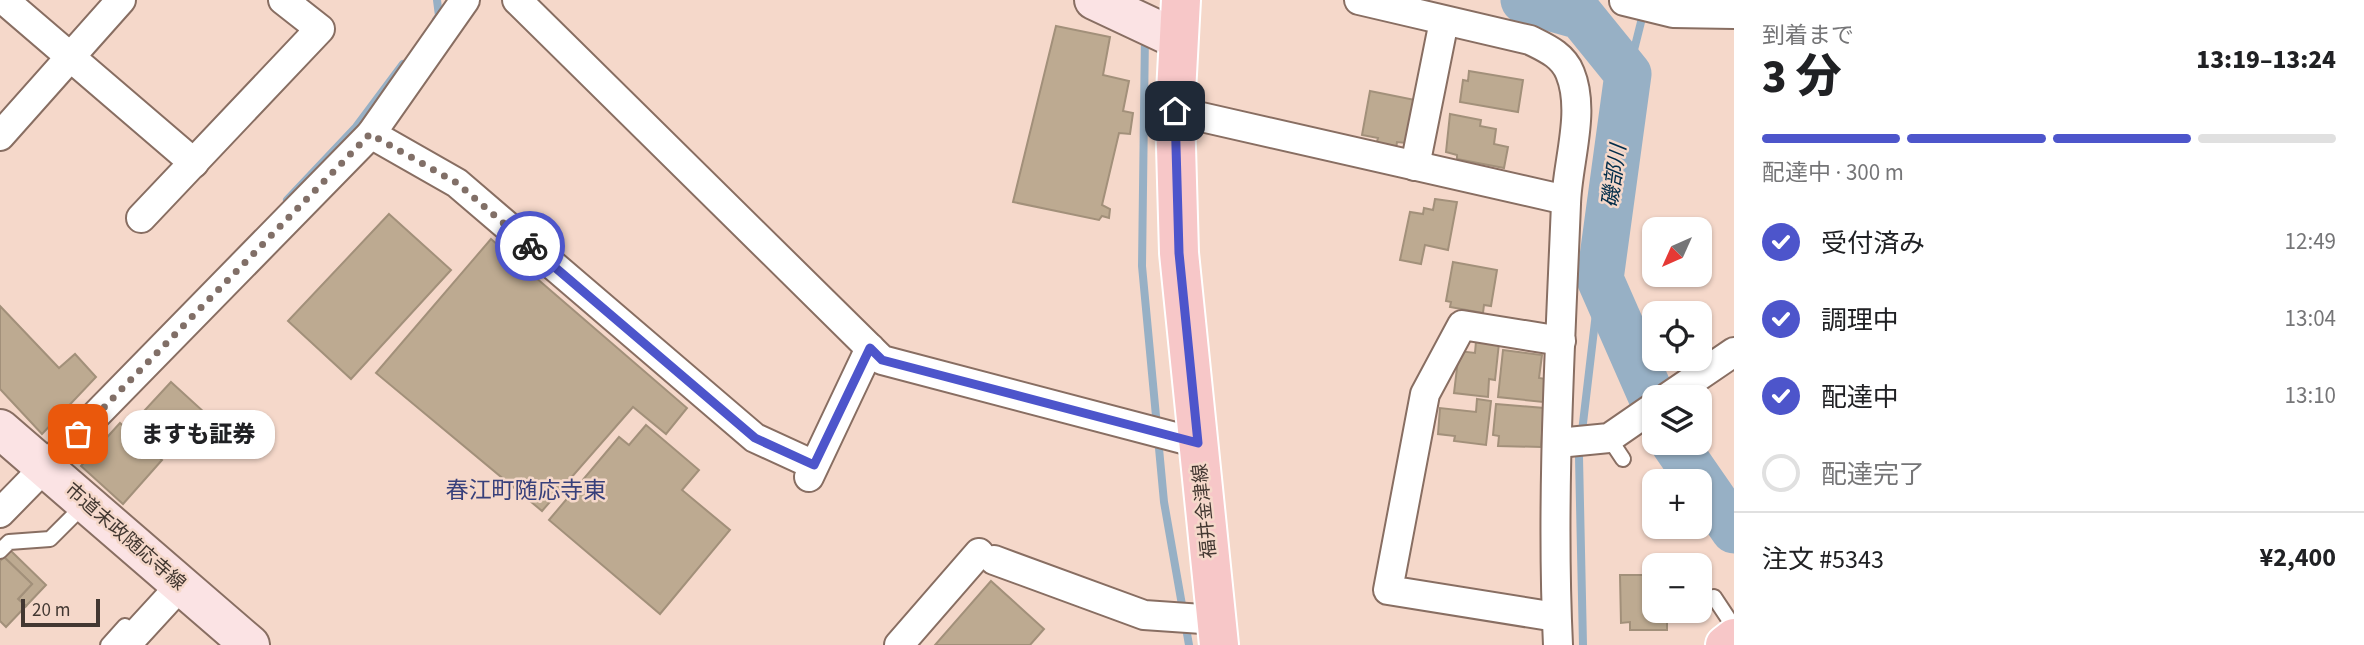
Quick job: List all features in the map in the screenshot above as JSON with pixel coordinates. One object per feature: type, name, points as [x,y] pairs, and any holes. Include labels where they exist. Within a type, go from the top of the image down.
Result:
[{"type":"main road","name":"福井金津線","points":[[1181,0],[1175,111],[1179,253],[1218,633]]},
{"type":"main road","points":[[1725,645],[1734,638]]},
{"type":"street","points":[[4,0],[194,163]]},
{"type":"street","points":[[0,136],[121,0]]},
{"type":"street","points":[[141,218],[320,29],[283,0]]},
{"type":"street","points":[[0,513],[370,134],[465,0]]},
{"type":"street","points":[[517,0],[882,360],[1198,443]]},
{"type":"street","points":[[1094,0],[1177,38]]},
{"type":"street","points":[[1359,0],[1530,40],[1556,53],[1570,72],[1576,108],[1566,200],[1561,341],[1556,617],[1558,645]]},
{"type":"street","points":[[1624,2],[1673,13],[1734,13]]},
{"type":"street","points":[[1415,166],[1444,20]]},
{"type":"street","points":[[1175,111],[1566,200]]},
{"type":"street","points":[[370,134],[457,183],[755,438],[811,471],[870,348]]},
{"type":"street","points":[[1556,617],[1388,590],[1425,394],[1462,325],[1561,341]]},
{"type":"street","points":[[1686,385],[1734,352]]},
{"type":"street","points":[[1558,443],[1616,449],[1642,420]]},
{"type":"street","name":"市道末政随応寺線","points":[[0,429],[250,645]]},
{"type":"street","points":[[899,645],[987,556],[1144,615],[1218,633]]},
{"type":"street","points":[[126,645],[176,580]]},
{"type":"lane","points":[[0,551],[9,542],[50,539],[86,503]]},
{"type":"lane","points":[[108,645],[176,580]]},
{"type":"lane","points":[[1714,597],[1734,627]]},
{"type":"building","points":[[1056,26],[1110,37],[1103,75],[1129,81],[1123,111],[1133,113],[1130,134],[1119,133],[1102,205],[1110,209],[1109,218],[1102,216],[1099,220],[1013,202]]},
{"type":"building","points":[[1469,71],[1523,80],[1518,112],[1460,102],[1463,80],[1468,81]]},
{"type":"building","points":[[1370,91],[1415,100],[1406,143],[1397,142],[1396,149],[1376,145],[1378,138],[1362,135]]},
{"type":"building","points":[[1450,114],[1481,120],[1480,126],[1496,129],[1494,144],[1508,147],[1504,168],[1457,159],[1457,155],[1446,152]]},
{"type":"building","points":[[1435,199],[1457,202],[1448,250],[1425,245],[1421,264],[1400,260],[1410,212],[1423,214],[1424,208],[1433,210]]},
{"type":"building","points":[[389,214],[451,270],[351,379],[288,321]]},
{"type":"building","points":[[491,239],[687,408],[666,434],[633,407],[542,511],[376,373]]},
{"type":"building","points":[[1453,262],[1497,270],[1491,306],[1484,305],[1483,313],[1450,307],[1451,302],[1446,301]]},
{"type":"building","points":[[0,306],[59,368],[75,354],[96,377],[42,434],[0,389]]},
{"type":"building","points":[[1476,341],[1499,343],[1495,380],[1489,379],[1488,397],[1454,393],[1459,351],[1475,353]]},
{"type":"building","points":[[1503,350],[1542,355],[1539,378],[1546,379],[1543,402],[1498,397]]},
{"type":"building","points":[[171,382],[205,413],[167,454],[133,423]]},
{"type":"building","points":[[1477,399],[1491,401],[1486,445],[1454,441],[1455,436],[1438,434],[1440,408],[1476,412]]},
{"type":"building","points":[[1496,404],[1544,408],[1541,447],[1498,446],[1499,436],[1493,435]]},
{"type":"building","points":[[120,423],[162,460],[123,504],[81,466]]},
{"type":"building","points":[[646,425],[699,470],[682,490],[730,530],[660,614],[549,520],[619,437],[629,445]]},
{"type":"building","points":[[10,550],[46,585],[26,606],[18,599],[32,584],[4,557]]},
{"type":"building","points":[[4,557],[32,584],[18,599],[26,606],[6,627],[0,621],[0,561]]},
{"type":"building","points":[[1620,575],[1642,575],[1642,623],[1667,623],[1667,630],[1630,630],[1630,622],[1621,623]]},
{"type":"building","points":[[991,581],[1044,629],[1030,645],[935,645]]},
{"type":"waterway","points":[[436,20],[439,16],[437,0]]},
{"type":"waterway","name":"磯部川","points":[[1524,0],[1581,16],[1628,74],[1600,279],[1647,385]]},
{"type":"waterway","points":[[1628,74],[1644,10]]},
{"type":"waterway","points":[[1145,34],[1142,266],[1164,502],[1189,645]]},
{"type":"waterway","points":[[287,200],[356,127],[403,64]]},
{"type":"waterway","points":[[1583,645],[1579,457],[1600,279]]},
{"type":"waterway","name":"磯部川","points":[[1682,455],[1734,530]]},
{"type":"way so far","points":[[78,434],[370,134],[457,183],[530,246]]},
{"type":"place","name":"ますも証券","points":[[78,434]]},
{"type":"district","name":"春江町随応寺東","points":[[526,490]]},
{"type":"route","points":[[530,246],[755,438],[814,465],[870,348],[882,360],[1198,443],[1179,253],[1175,111]]}]
